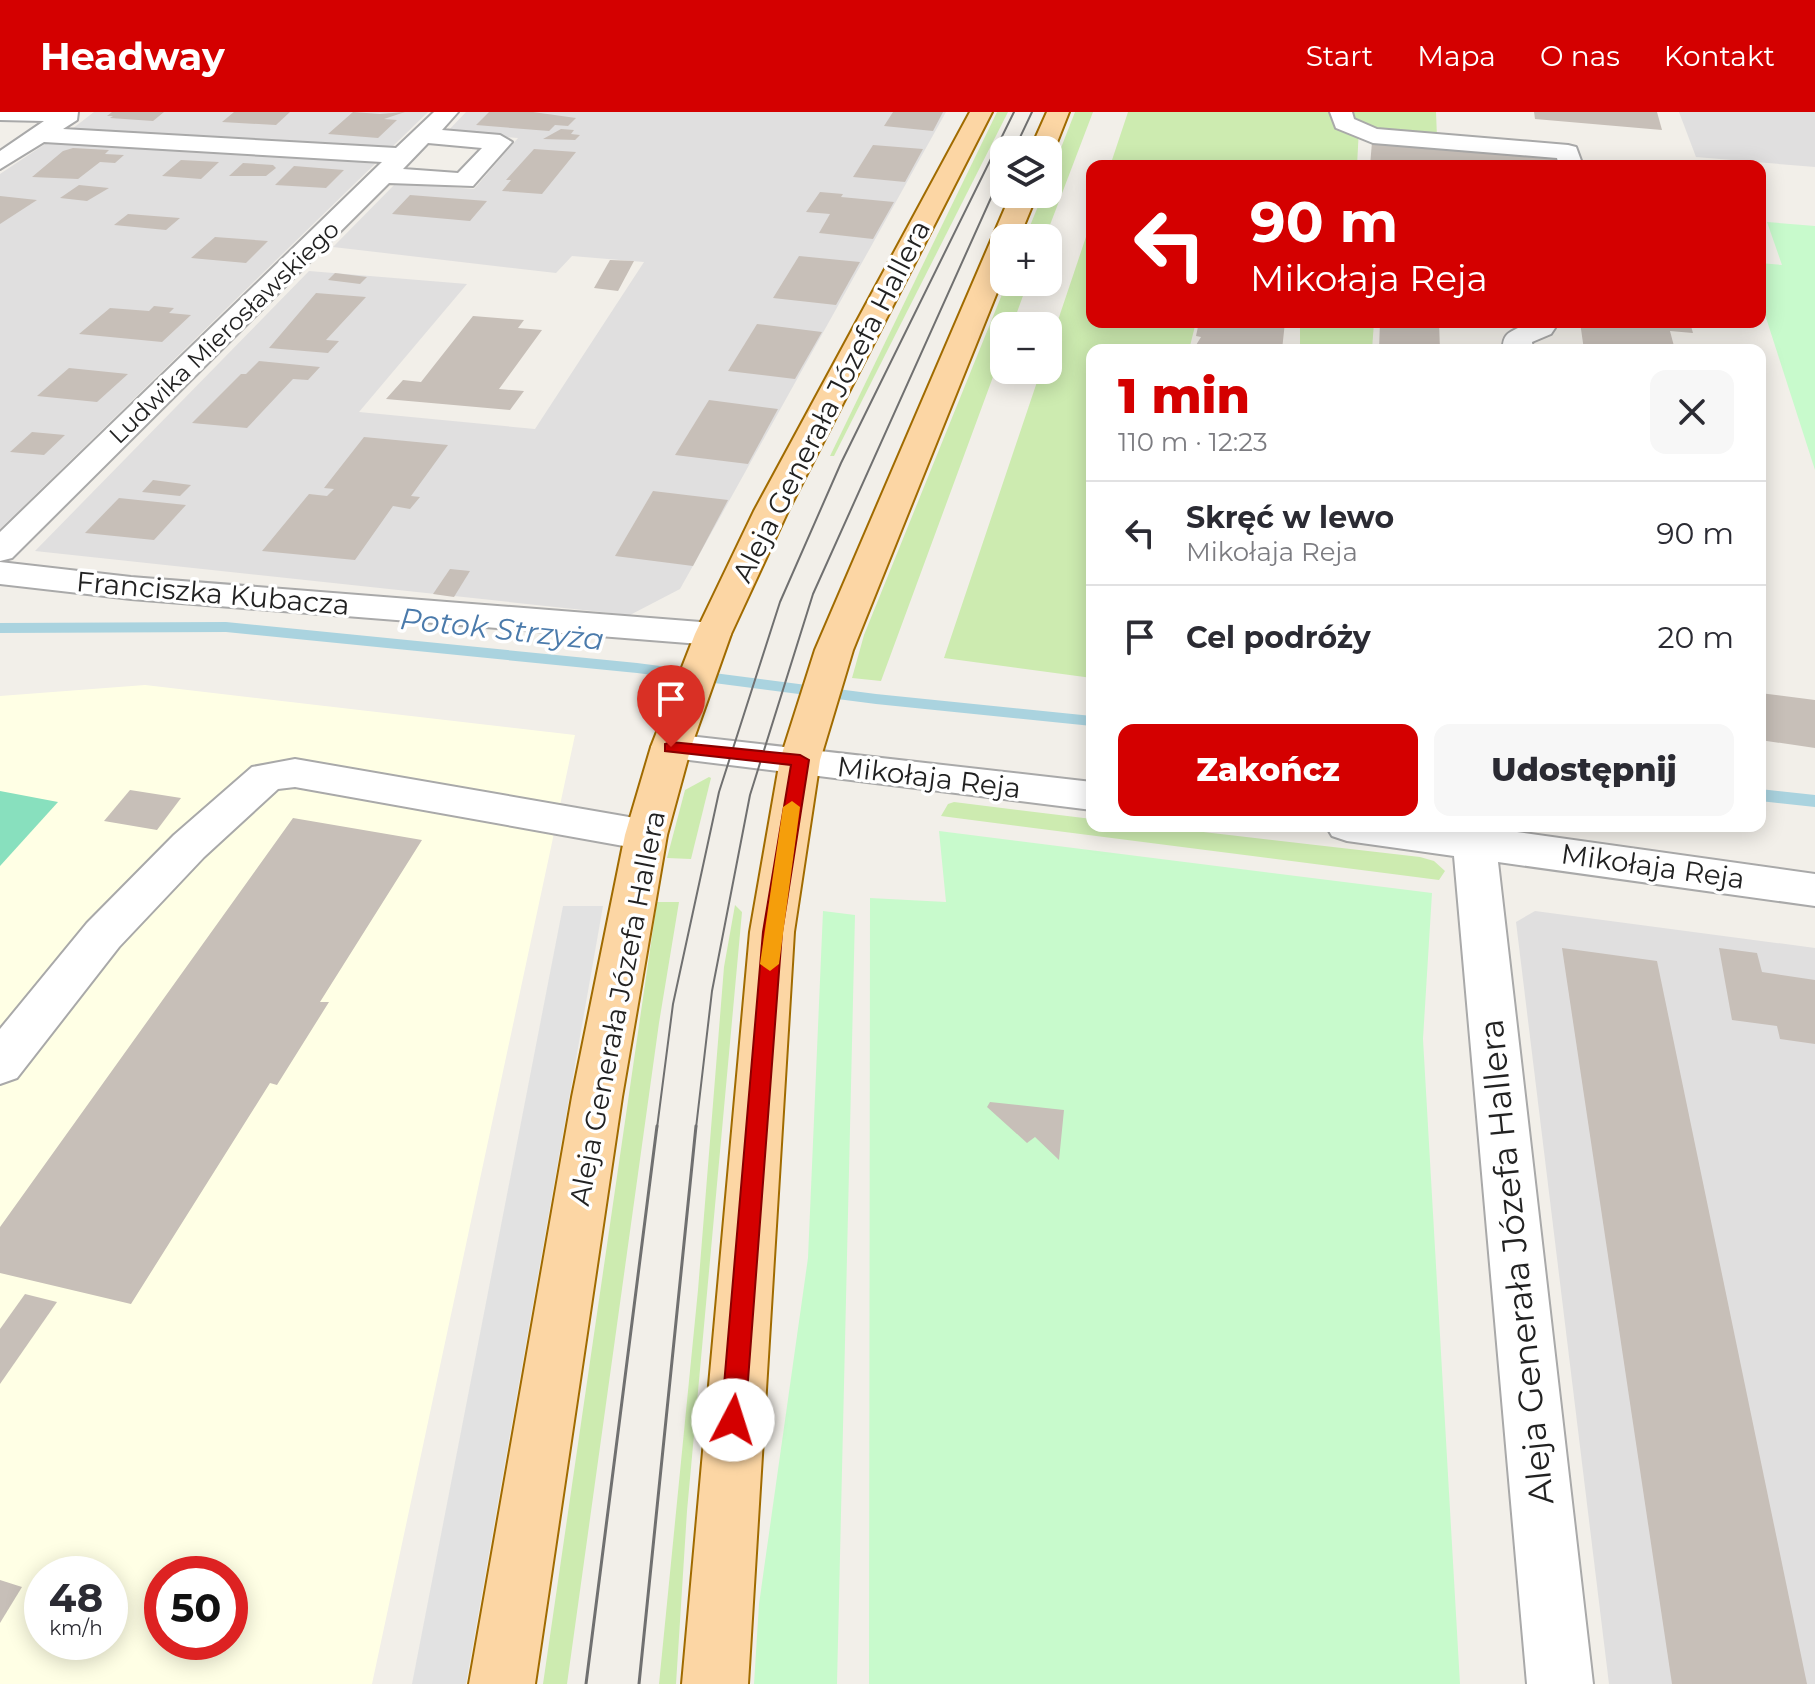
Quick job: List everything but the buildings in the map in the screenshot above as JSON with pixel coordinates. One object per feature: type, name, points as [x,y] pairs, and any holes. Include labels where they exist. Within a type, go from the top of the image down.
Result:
[{"type":"main road","name":"Aleja Generała Józefa Hallera","points":[[502,1684],[597,1097],[646,835],[671,747],[713,634],[771,511],[981,112]]},
{"type":"main road","points":[[1048,136],[1058,112]]},
{"type":"main road","points":[[715,1684],[772,932],[800,760],[834,650],[990,276]]},
{"type":"street","name":"Ludwika Mierosławskiego","points":[[0,551],[447,112]]},
{"type":"street","points":[[1341,112],[1344,123],[1373,136],[1568,152],[1570,160]]},
{"type":"street","points":[[0,113],[71,113]]},
{"type":"street","points":[[0,162],[71,113]]},
{"type":"street","points":[[38,135],[404,156]]},
{"type":"street","points":[[1518,344],[1517,338],[1541,328]]},
{"type":"street","name":"Franciszka Kubacza","points":[[0,573],[131,588],[713,634]]},
{"type":"street","name":"Mikołaja Reja","points":[[671,747],[1086,795]]},
{"type":"street","points":[[0,1064],[103,935],[189,846],[266,777],[295,773],[646,835]]},
{"type":"street","name":"Mikołaja Reja","points":[[1398,832],[1815,890]]},
{"type":"street","name":"Aleja Generała Józefa Hallera","points":[[1474,841],[1560,1684]]},
{"type":"shaded area","points":[[94,112],[428,112],[390,149],[77,132],[72,129]]},
{"type":"shaded area","points":[[466,112],[946,112],[680,589],[630,615],[35,551],[309,271],[467,284],[359,412],[535,429],[644,262],[572,256],[556,273],[333,247],[396,183],[474,189],[518,138],[446,133]]},
{"type":"shaded area","points":[[1679,112],[1815,112],[1815,167],[1766,163],[1766,160],[1696,157]]},
{"type":"shaded area","points":[[56,141],[379,160],[0,529],[0,174],[45,144]]},
{"type":"shaded area","points":[[145,685],[575,735],[372,1684],[0,1684],[0,696]]},
{"type":"shaded area","points":[[563,906],[603,906],[466,1684],[412,1684]]},
{"type":"shaded area","points":[[1535,911],[1815,948],[1815,1684],[1609,1684],[1516,922]]},
{"type":"green space","points":[[997,112],[1008,112],[996,136],[990,136],[990,148],[834,456],[830,456]]},
{"type":"green space","points":[[1075,112],[1093,112],[1062,193],[1062,145]]},
{"type":"green space","points":[[1128,112],[1436,112],[1437,137],[1359,128],[1357,160],[1112,160]]},
{"type":"green space","points":[[1037,208],[1056,208],[1050,224],[1031,224]]},
{"type":"green space","points":[[1767,222],[1815,226],[1815,470],[1766,318],[1766,264],[1782,265]]},
{"type":"green space","points":[[1086,237],[1086,328],[1194,328],[1190,344],[1086,344],[1086,677],[944,658],[1036,384],[1062,384],[1061,312]]},
{"type":"green space","points":[[1001,296],[1023,296],[1017,312],[995,312]]},
{"type":"green space","points":[[990,324],[990,384],[881,681],[852,678],[864,635]]},
{"type":"green space","points":[[1300,328],[1374,328],[1372,344],[1300,344]]},
{"type":"green space","points":[[709,777],[691,859],[667,858],[685,790]]},
{"type":"green space","points":[[0,791],[58,802],[0,866]]},
{"type":"green space","points":[[954,802],[1086,818],[1086,832],[1204,832],[1420,857],[1434,861],[1445,871],[1439,880],[941,816],[948,804]]},
{"type":"green space","points":[[939,831],[1432,893],[1423,1039],[1460,1684],[869,1684],[870,898],[946,902]]},
{"type":"green space","points":[[657,902],[679,902],[659,1023],[567,1684],[543,1684]]},
{"type":"green space","points":[[735,905],[742,912],[687,1511],[676,1684],[659,1684],[698,1290],[724,967]]},
{"type":"green space","points":[[823,911],[855,915],[837,1684],[754,1684],[759,1604],[808,1258]]},
{"type":"waterway","name":"Potok Strzyża","points":[[0,628],[226,627],[637,668],[876,699],[1086,720]]},
{"type":"waterway","name":"Potok Strzyża","points":[[1766,796],[1815,801]]},
{"type":"tram line","points":[[657,1128],[673,1004],[719,792],[780,602],[841,463],[1014,112]]},
{"type":"tram line","points":[[1021,136],[1032,112]]},
{"type":"tram line","points":[[696,1128],[712,991],[750,795],[813,594],[990,200]]},
{"type":"tram line","points":[[586,1684],[657,1126]]},
{"type":"tram line","points":[[639,1684],[696,1126]]},
{"type":"slow traffic","points":[[770,964],[778,886],[792,807]]},
{"type":"route","points":[[671,747],[800,760],[772,932],[733,1420]]}]
